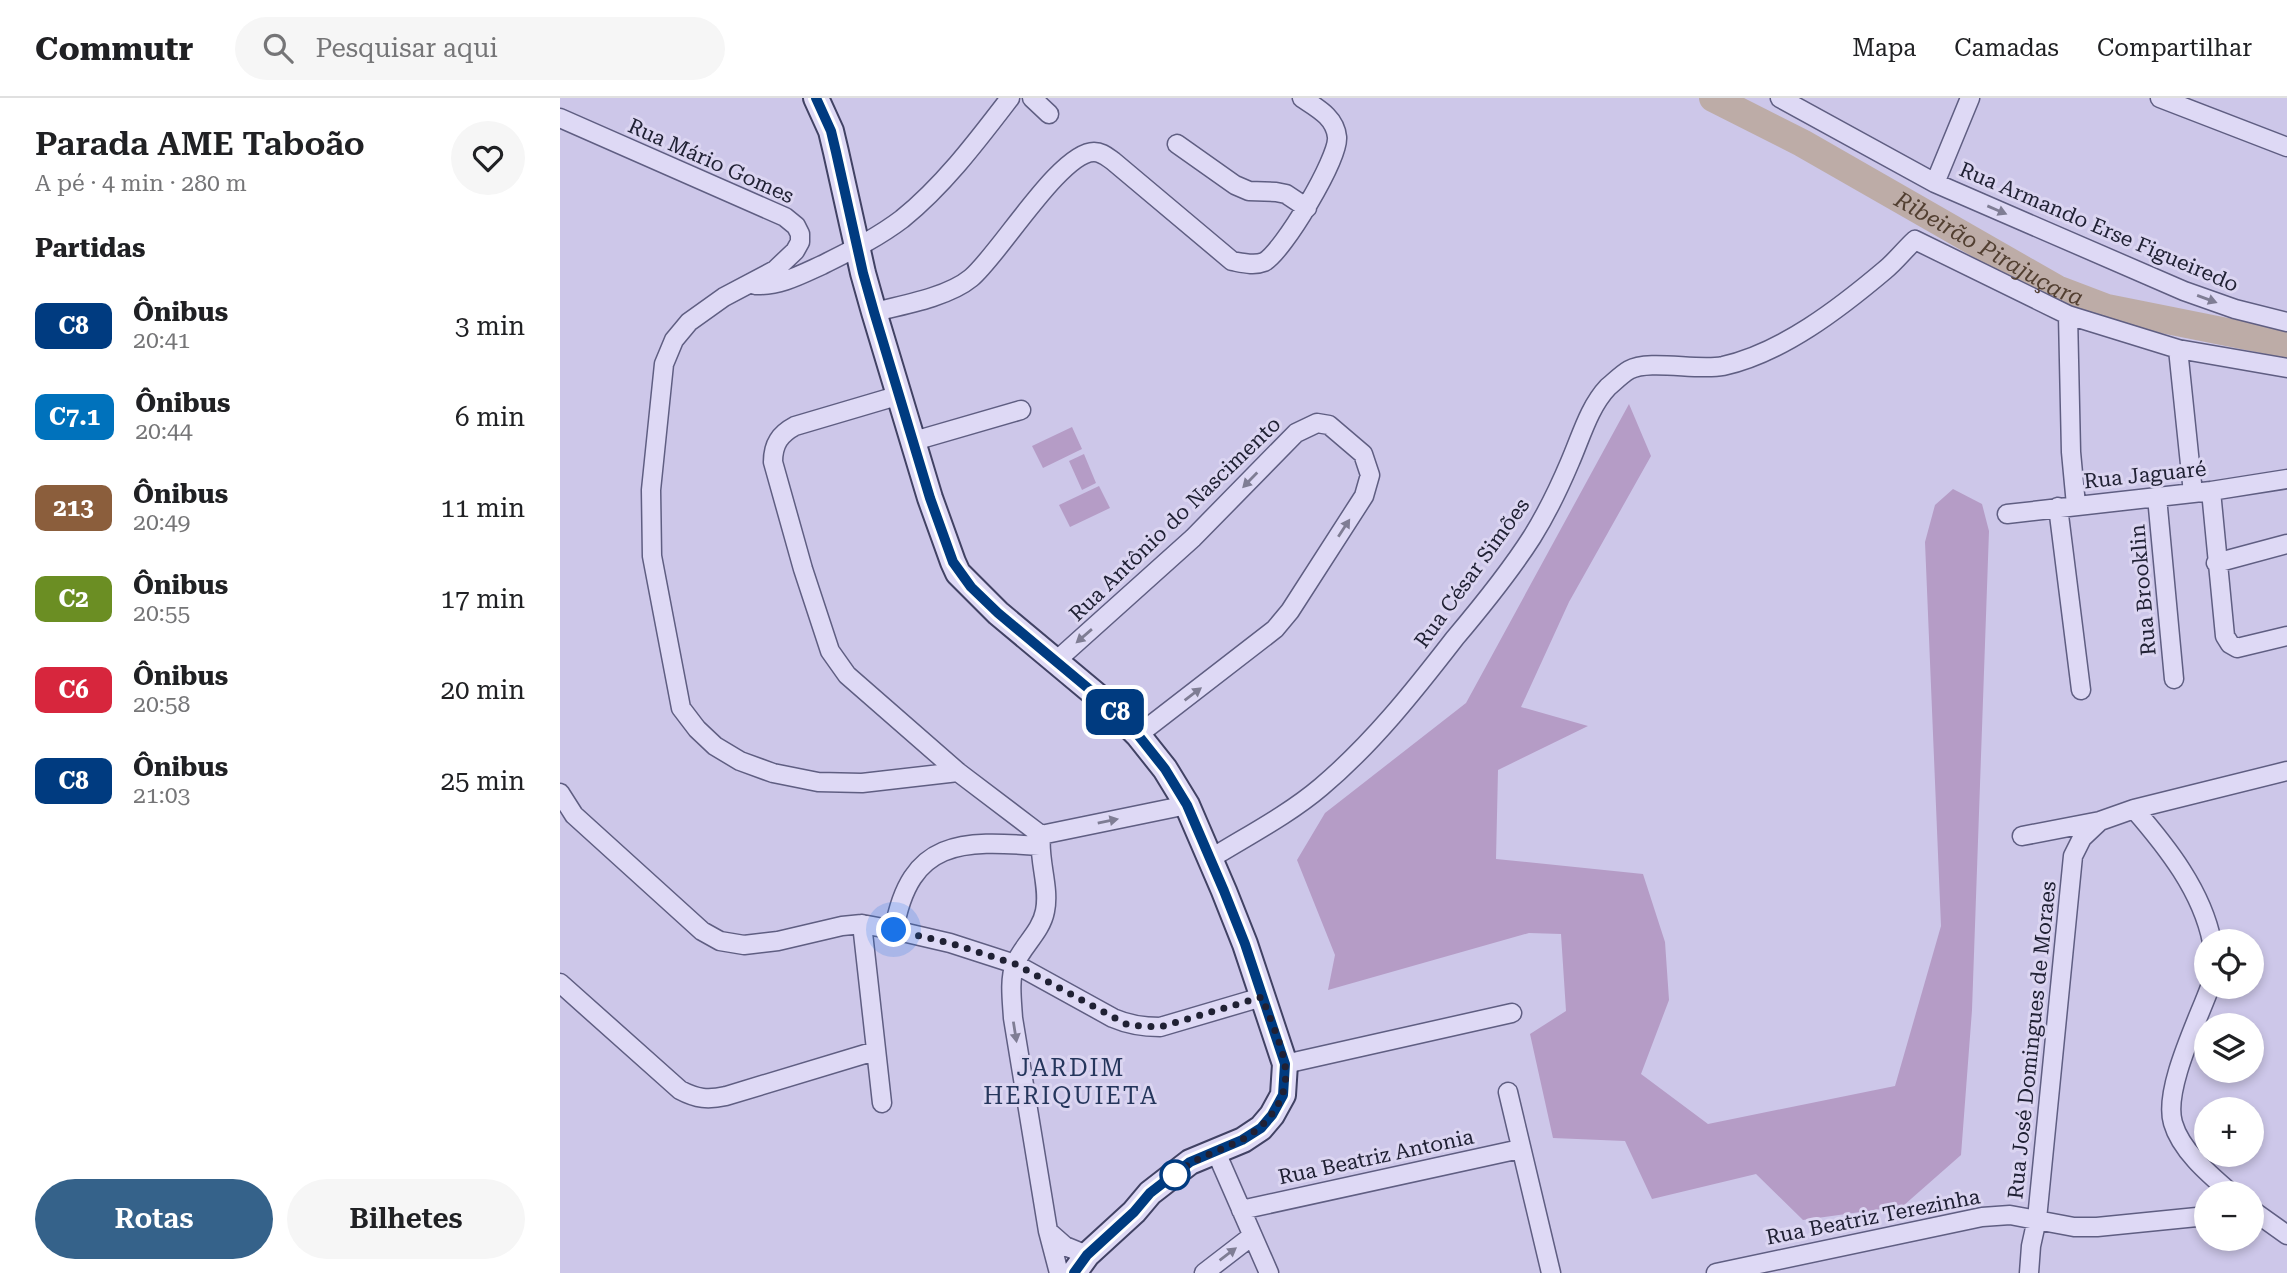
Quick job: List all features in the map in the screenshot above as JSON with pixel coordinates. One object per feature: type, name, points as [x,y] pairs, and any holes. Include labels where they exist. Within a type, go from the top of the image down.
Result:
[{"type":"main road","points":[[816,98],[831,131],[874,312],[948,551],[958,573],[998,613],[1138,735],[1165,769],[1187,805],[1245,944],[1285,1064],[1283,1095],[1261,1128],[1216,1152],[1190,1162],[1150,1193],[1081,1264]]},
{"type":"street","points":[[958,772],[862,783],[818,782],[773,773],[740,761],[715,746],[696,729],[681,708],[652,556],[650,489],[664,364],[674,340],[689,322],[724,297],[752,284],[777,284],[791,279],[857,248],[901,220],[924,200],[1010,98]]},
{"type":"street","points":[[1032,98],[1049,114]]},
{"type":"street","points":[[874,312],[953,289],[971,278],[1030,206],[1077,157],[1092,152],[1102,153],[1113,161],[1232,261],[1262,263],[1273,256],[1307,208],[1337,147],[1335,129],[1325,114],[1302,98]]},
{"type":"street","name":"Rua Armando Erse Figueiredo","points":[[1780,98],[1935,183],[2184,290],[2235,309],[2287,322]]},
{"type":"street","points":[[1935,183],[1970,98]]},
{"type":"street","points":[[2160,98],[2287,147]]},
{"type":"street","name":"Rua Mário Gomes","points":[[560,118],[785,217],[796,226],[800,242],[786,261],[752,284]]},
{"type":"street","points":[[1177,144],[1235,186],[1249,191],[1276,191],[1286,194],[1307,208]]},
{"type":"street","name":"Rua César Simões","points":[[1210,859],[1320,789],[1402,706],[1493,592],[1532,537],[1561,485],[1595,403],[1608,387],[1629,369],[1650,365],[1686,368],[1721,366],[1773,349],[1846,302],[1887,268],[1915,240],[2068,315],[2178,349],[2287,368]]},
{"type":"street","points":[[2068,315],[2071,452],[2067,506],[2081,690]]},
{"type":"street","points":[[2178,349],[2216,563],[2225,636],[2230,644],[2237,648],[2287,636]]},
{"type":"street","points":[[900,395],[805,423],[784,432],[777,441],[774,462],[803,569],[830,651],[847,675],[1041,840],[1045,910],[1041,922],[1015,964],[1011,992],[1048,1231],[1059,1273]]},
{"type":"street","points":[[914,441],[1021,410]]},
{"type":"street","name":"Rua Antônio do Nascimento","points":[[1056,661],[1193,538],[1296,433],[1317,423],[1329,425],[1363,454],[1370,475],[1364,496],[1290,611],[1257,645],[1138,735]]},
{"type":"street","name":"Rua Jaguaré","points":[[2007,514],[2202,492],[2287,479]]},
{"type":"street","name":"Rua Brooklin","points":[[2157,497],[2174,679]]},
{"type":"street","points":[[2216,563],[2287,544]]},
{"type":"street","points":[[2022,836],[2100,821],[2134,809],[2287,771]]},
{"type":"street","points":[[562,799],[574,814],[666,900],[702,931],[720,941],[758,944],[817,930],[862,924],[894,930],[950,943],[1015,964],[1113,1018],[1128,1025],[1143,1027],[1160,1027],[1262,997]]},
{"type":"street","points":[[894,930],[899,904],[915,871],[947,849],[971,843],[1041,840],[1187,805]]},
{"type":"street","points":[[2134,809],[2155,833],[2198,898],[2209,929]]},
{"type":"street","name":"Rua José Domingues de Moraes","points":[[2029,1273],[2037,1219],[2073,856],[2082,838],[2100,821]]},
{"type":"street","points":[[862,924],[882,1103]]},
{"type":"street","points":[[560,983],[680,1090],[694,1098],[710,1100],[726,1096],[875,1051]]},
{"type":"street","points":[[2205,999],[2177,1074],[2171,1098],[2173,1123],[2188,1149],[2216,1181]]},
{"type":"street","points":[[1285,1064],[1512,1013]]},
{"type":"street","points":[[1508,1092],[1551,1273]]},
{"type":"street","name":"Rua Beatriz Antonia","points":[[1241,1210],[1520,1149]]},
{"type":"street","points":[[1216,1152],[1269,1273]]},
{"type":"street","name":"Rua Beatriz Terezinha","points":[[1716,1273],[1982,1217],[2010,1215],[2074,1227],[2194,1217]]},
{"type":"street","points":[[2264,1219],[2287,1235]]},
{"type":"street","points":[[1048,1231],[1081,1264]]},
{"type":"street","points":[[1204,1273],[1252,1236]]},
{"type":"shaded area","points":[[1629,404],[1651,456],[1569,602],[1521,707],[1588,726],[1498,770],[1496,859],[1643,874],[1665,942],[1669,1000],[1641,1074],[1708,1124],[1895,1086],[1941,926],[1925,542],[1935,505],[1953,489],[1982,504],[1989,531],[1972,1010],[1961,1155],[1903,1206],[1803,1220],[1756,1174],[1652,1199],[1625,1141],[1553,1138],[1530,1034],[1566,1011],[1561,934],[1529,933],[1328,990],[1335,955],[1297,860],[1325,813],[1466,703]]},
{"type":"shaded area","points":[[1072,427],[1082,449],[1043,468],[1032,446]]},
{"type":"shaded area","points":[[1084,454],[1096,483],[1082,490],[1069,461]]},
{"type":"shaded area","points":[[1099,486],[1110,508],[1070,527],[1059,505]]},
{"type":"waterway","name":"Ribeirão Pirajuçara","points":[[1713,98],[1802,143],[2057,289],[2107,308],[2287,344]]},
{"type":"bus line","name":"C8","points":[[816,98],[831,131],[874,312],[930,498],[958,573],[998,613],[1107,704],[1138,735],[1165,769],[1187,805],[1224,891],[1245,944],[1285,1064],[1283,1095],[1261,1128],[1242,1140],[1190,1162],[1150,1193],[1134,1212],[1087,1255],[1074,1273]]},
{"type":"district","name":"JARDIM HERIQUIETA","points":[[1071,1082]]},
{"type":"route","points":[[894,930],[950,943],[1015,964],[1128,1025],[1160,1027],[1262,997],[1285,1064],[1283,1095],[1261,1128],[1242,1140],[1190,1162],[1175,1175]]}]
